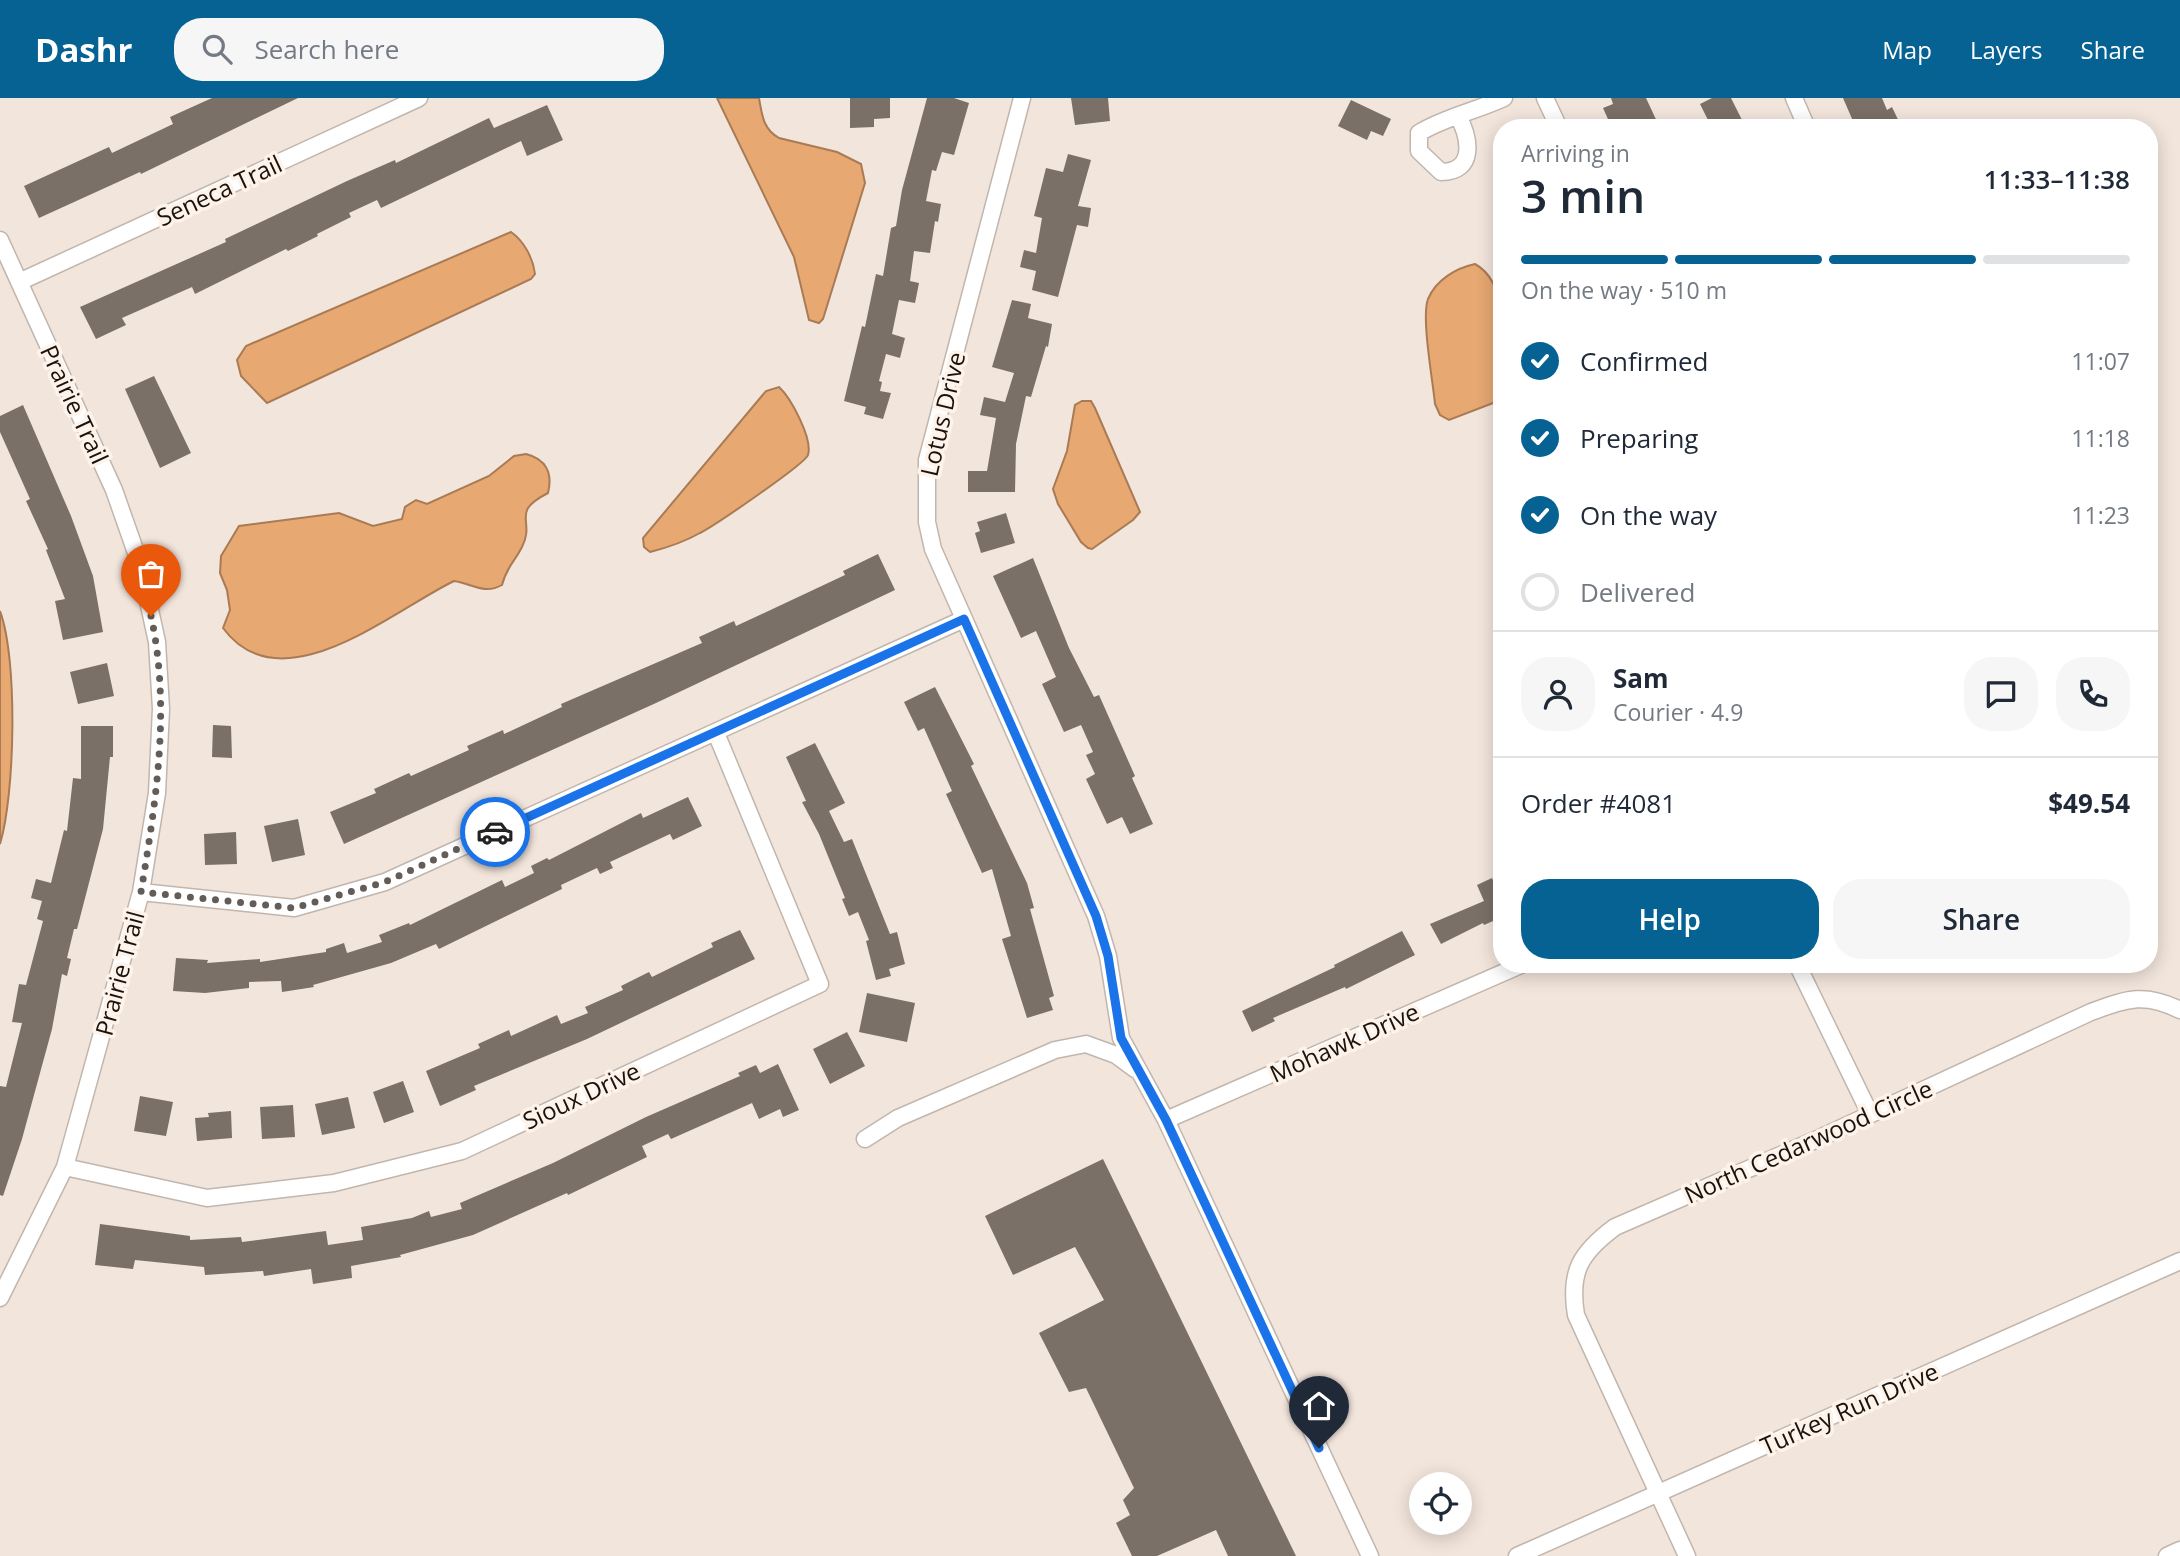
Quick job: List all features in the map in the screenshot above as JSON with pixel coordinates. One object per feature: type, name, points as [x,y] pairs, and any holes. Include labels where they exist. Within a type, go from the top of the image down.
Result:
[{"type":"street","name":"Seneca Trail","points":[[19,282],[419,98]]},
{"type":"street","name":"Lotus Drive","points":[[1022,98],[927,460],[927,522],[933,549],[1096,916],[1108,956],[1121,1038],[1166,1120],[1370,1556]]},
{"type":"street","points":[[1458,116],[1464,127],[1469,151],[1463,162],[1452,172],[1441,172],[1433,168],[1419,151],[1419,132],[1437,122],[1504,98]]},
{"type":"street","points":[[1545,98],[1555,119]]},
{"type":"street","points":[[1794,98],[1803,119]]},
{"type":"street","name":"Prairie Trail","points":[[0,240],[114,490],[140,564],[156,642],[161,709],[157,793],[141,892],[65,1167],[0,1298]]},
{"type":"street","points":[[141,892],[294,908],[385,882],[964,619]]},
{"type":"street","name":"Sioux Drive","points":[[65,1167],[207,1198],[334,1183],[462,1151],[820,984],[716,733]]},
{"type":"street","name":"Mohawk Drive","points":[[1166,1120],[1501,973]]},
{"type":"street","points":[[1801,973],[1870,1114]]},
{"type":"street","name":"North Cedarwood Circle","points":[[1687,1556],[1577,1315],[1572,1290],[1578,1265],[1593,1243],[1615,1227],[2091,1012],[2128,998],[2155,999],[2180,1010]]},
{"type":"street","points":[[865,1139],[898,1118],[1055,1050],[1086,1044],[1116,1055],[1137,1070]]},
{"type":"street","name":"Turkey Run Drive","points":[[1517,1556],[2180,1261]]},
{"type":"street","points":[[2167,1556],[2180,1550]]},
{"type":"shaded area","points":[[717,98],[759,98],[766,126],[779,138],[837,152],[861,164],[865,183],[823,319],[819,323],[809,320],[794,257]]},
{"type":"shaded area","points":[[511,232],[524,245],[530,256],[535,274],[531,279],[267,403],[241,376],[237,360],[246,346]]},
{"type":"shaded area","points":[[1475,264],[1487,274],[1493,284],[1493,403],[1449,420],[1440,415],[1435,404],[1426,308],[1436,286],[1461,268]]},
{"type":"shaded area","points":[[779,387],[800,419],[809,448],[808,455],[776,482],[709,528],[669,547],[650,552],[644,547],[643,538],[766,391]]},
{"type":"shaded area","points":[[1082,401],[1091,401],[1095,408],[1140,512],[1092,549],[1081,542],[1058,504],[1053,489],[1067,451],[1075,405]]},
{"type":"shaded area","points":[[526,454],[539,459],[549,473],[548,493],[529,506],[526,512],[526,538],[502,585],[484,589],[454,581],[369,630],[305,656],[275,658],[247,650],[223,628],[230,610],[227,590],[220,573],[221,556],[239,526],[339,513],[373,526],[402,519],[405,507],[416,500],[427,504],[489,476],[514,456]]},
{"type":"shaded area","points":[[0,611],[10,661],[12,727],[9,794],[0,844]]},
{"type":"building","points":[[212,98],[298,98],[141,174],[140,172],[39,218],[24,186],[109,147],[112,153],[173,124],[170,117]]},
{"type":"building","points":[[850,98],[890,98],[890,118],[874,119],[874,127],[850,128]]},
{"type":"building","points":[[927,98],[954,98],[969,103],[954,155],[942,152],[936,171],[932,170],[926,201],[941,204],[938,222],[935,221],[930,253],[914,251],[910,281],[919,283],[915,303],[899,300],[892,334],[905,338],[900,358],[886,354],[879,381],[882,382],[880,391],[891,393],[883,419],[864,414],[866,407],[844,401],[862,326],[865,327],[876,274],[883,276],[891,228],[896,226],[902,190]]},
{"type":"building","points":[[1071,98],[1108,98],[1110,121],[1075,125]]},
{"type":"building","points":[[1611,98],[1646,98],[1656,119],[1608,119],[1603,108],[1613,104]]},
{"type":"building","points":[[1712,98],[1731,98],[1742,119],[1708,119],[1700,104]]},
{"type":"building","points":[[1843,98],[1882,98],[1887,110],[1892,107],[1898,119],[1852,119]]},
{"type":"building","points":[[1351,100],[1391,119],[1383,136],[1371,131],[1367,140],[1338,126]]},
{"type":"building","points":[[547,105],[563,140],[527,156],[521,141],[381,208],[377,200],[349,213],[351,217],[288,251],[286,249],[195,294],[192,287],[122,318],[126,325],[96,339],[80,307],[226,242],[225,239],[347,181],[395,160],[396,163],[489,118],[494,128]]},
{"type":"building","points":[[1068,154],[1091,160],[1078,206],[1091,208],[1088,227],[1077,225],[1058,297],[1032,290],[1036,271],[1020,267],[1024,250],[1036,253],[1042,218],[1034,216],[1046,168],[1063,172]]},
{"type":"building","points":[[1012,300],[1031,304],[1028,318],[1052,324],[1048,347],[1046,346],[1031,397],[1026,396],[1016,444],[1015,492],[968,492],[968,471],[987,471],[996,418],[980,415],[984,397],[1005,402],[1014,373],[992,367]]},
{"type":"building","points":[[154,376],[191,453],[160,468],[125,389]]},
{"type":"building","points":[[23,405],[71,516],[93,576],[103,632],[63,640],[55,601],[65,599],[46,550],[48,549],[26,501],[30,499],[0,432],[0,416]]},
{"type":"building","points":[[1006,513],[1015,543],[981,553],[975,533],[980,531],[977,522]]},
{"type":"building","points":[[878,554],[895,590],[656,703],[344,844],[330,812],[376,793],[374,789],[409,773],[411,776],[469,750],[467,746],[503,730],[504,734],[562,707],[561,704],[702,643],[699,637],[734,621],[736,626],[845,575],[843,571]]},
{"type":"building","points":[[1033,558],[1069,648],[1094,697],[1099,695],[1153,824],[1130,834],[1122,817],[1107,824],[1086,779],[1095,774],[1086,755],[1093,752],[1081,725],[1064,732],[1042,684],[1056,677],[1036,631],[1021,638],[993,576]]},
{"type":"building","points":[[107,663],[114,696],[78,704],[70,672]]},
{"type":"building","points":[[935,687],[974,764],[971,766],[1027,883],[1034,908],[1030,909],[1054,996],[1049,998],[1053,1010],[1027,1018],[1002,939],[1011,936],[992,869],[982,873],[946,794],[952,791],[924,728],[918,731],[904,702]]},
{"type":"building","points":[[213,725],[231,726],[232,758],[212,757]]},
{"type":"building","points":[[81,726],[113,726],[113,757],[110,757],[103,829],[77,929],[74,929],[67,958],[71,959],[67,976],[62,974],[52,1029],[22,1139],[3,1196],[0,1195],[0,1086],[6,1087],[22,1023],[12,1022],[19,984],[26,985],[43,921],[37,919],[42,901],[31,898],[36,879],[51,883],[64,830],[67,831],[73,778],[81,779]]},
{"type":"building","points":[[815,743],[845,803],[829,811],[844,842],[852,839],[890,934],[897,932],[905,964],[889,969],[891,976],[876,980],[866,941],[869,940],[858,912],[849,916],[842,899],[845,898],[819,834],[802,802],[806,801],[786,757]]},
{"type":"building","points":[[688,797],[702,826],[673,840],[670,834],[610,862],[613,868],[600,874],[597,868],[561,885],[562,889],[439,949],[436,944],[391,963],[313,985],[314,987],[282,992],[281,981],[249,982],[249,988],[205,993],[173,991],[176,958],[208,960],[207,963],[260,959],[260,962],[326,952],[326,949],[344,943],[347,953],[382,942],[379,935],[409,923],[410,925],[502,880],[505,887],[534,873],[531,866],[547,858],[549,860],[641,813],[643,818]]},
{"type":"building","points":[[298,819],[305,855],[272,862],[264,826]]},
{"type":"building","points":[[236,832],[237,864],[205,865],[204,834]]},
{"type":"building","points":[[1492,878],[1493,921],[1484,925],[1483,923],[1441,944],[1430,924],[1484,901],[1477,885]]},
{"type":"building","points":[[740,930],[755,959],[587,1039],[474,1086],[476,1090],[440,1106],[426,1071],[480,1048],[478,1044],[509,1030],[511,1036],[557,1015],[561,1024],[588,1013],[585,1007],[623,990],[621,986],[649,972],[652,977],[713,947],[711,943]]},
{"type":"building","points":[[1402,931],[1415,955],[1346,989],[1345,987],[1273,1018],[1275,1021],[1252,1032],[1242,1011],[1335,967],[1334,965]]},
{"type":"building","points":[[867,993],[915,1003],[907,1042],[859,1032]]},
{"type":"building","points":[[847,1032],[865,1066],[830,1084],[813,1049]]},
{"type":"building","points":[[778,1064],[799,1110],[783,1117],[780,1109],[759,1119],[752,1103],[671,1139],[668,1134],[642,1146],[647,1157],[568,1195],[567,1193],[473,1235],[400,1255],[401,1257],[351,1266],[352,1278],[313,1284],[311,1269],[264,1276],[263,1271],[205,1275],[204,1267],[135,1260],[133,1269],[95,1265],[100,1224],[190,1236],[190,1240],[241,1237],[242,1242],[326,1231],[328,1245],[363,1240],[361,1227],[412,1218],[429,1211],[431,1217],[462,1209],[460,1203],[740,1076],[738,1073],[756,1065],[760,1073]]},
{"type":"building","points":[[403,1081],[414,1112],[384,1123],[373,1092]]},
{"type":"building","points":[[140,1096],[173,1102],[166,1136],[134,1131]]},
{"type":"building","points":[[348,1097],[355,1128],[322,1135],[315,1104]]},
{"type":"building","points":[[293,1105],[295,1137],[262,1139],[260,1107]]},
{"type":"building","points":[[231,1111],[232,1138],[197,1141],[195,1118],[209,1117],[208,1113]]},
{"type":"building","points":[[1103,1159],[1296,1556],[1228,1556],[1216,1530],[1157,1556],[1132,1556],[1116,1523],[1130,1515],[1123,1500],[1134,1488],[1086,1388],[1069,1392],[1039,1333],[1104,1300],[1075,1247],[1013,1275],[985,1216]]},
{"type":"way so far","points":[[151,616],[156,642],[161,709],[157,793],[141,892],[294,908],[385,882],[495,832]]},
{"type":"route","points":[[495,832],[964,619],[1096,916],[1108,956],[1121,1038],[1166,1120],[1319,1448]]}]
